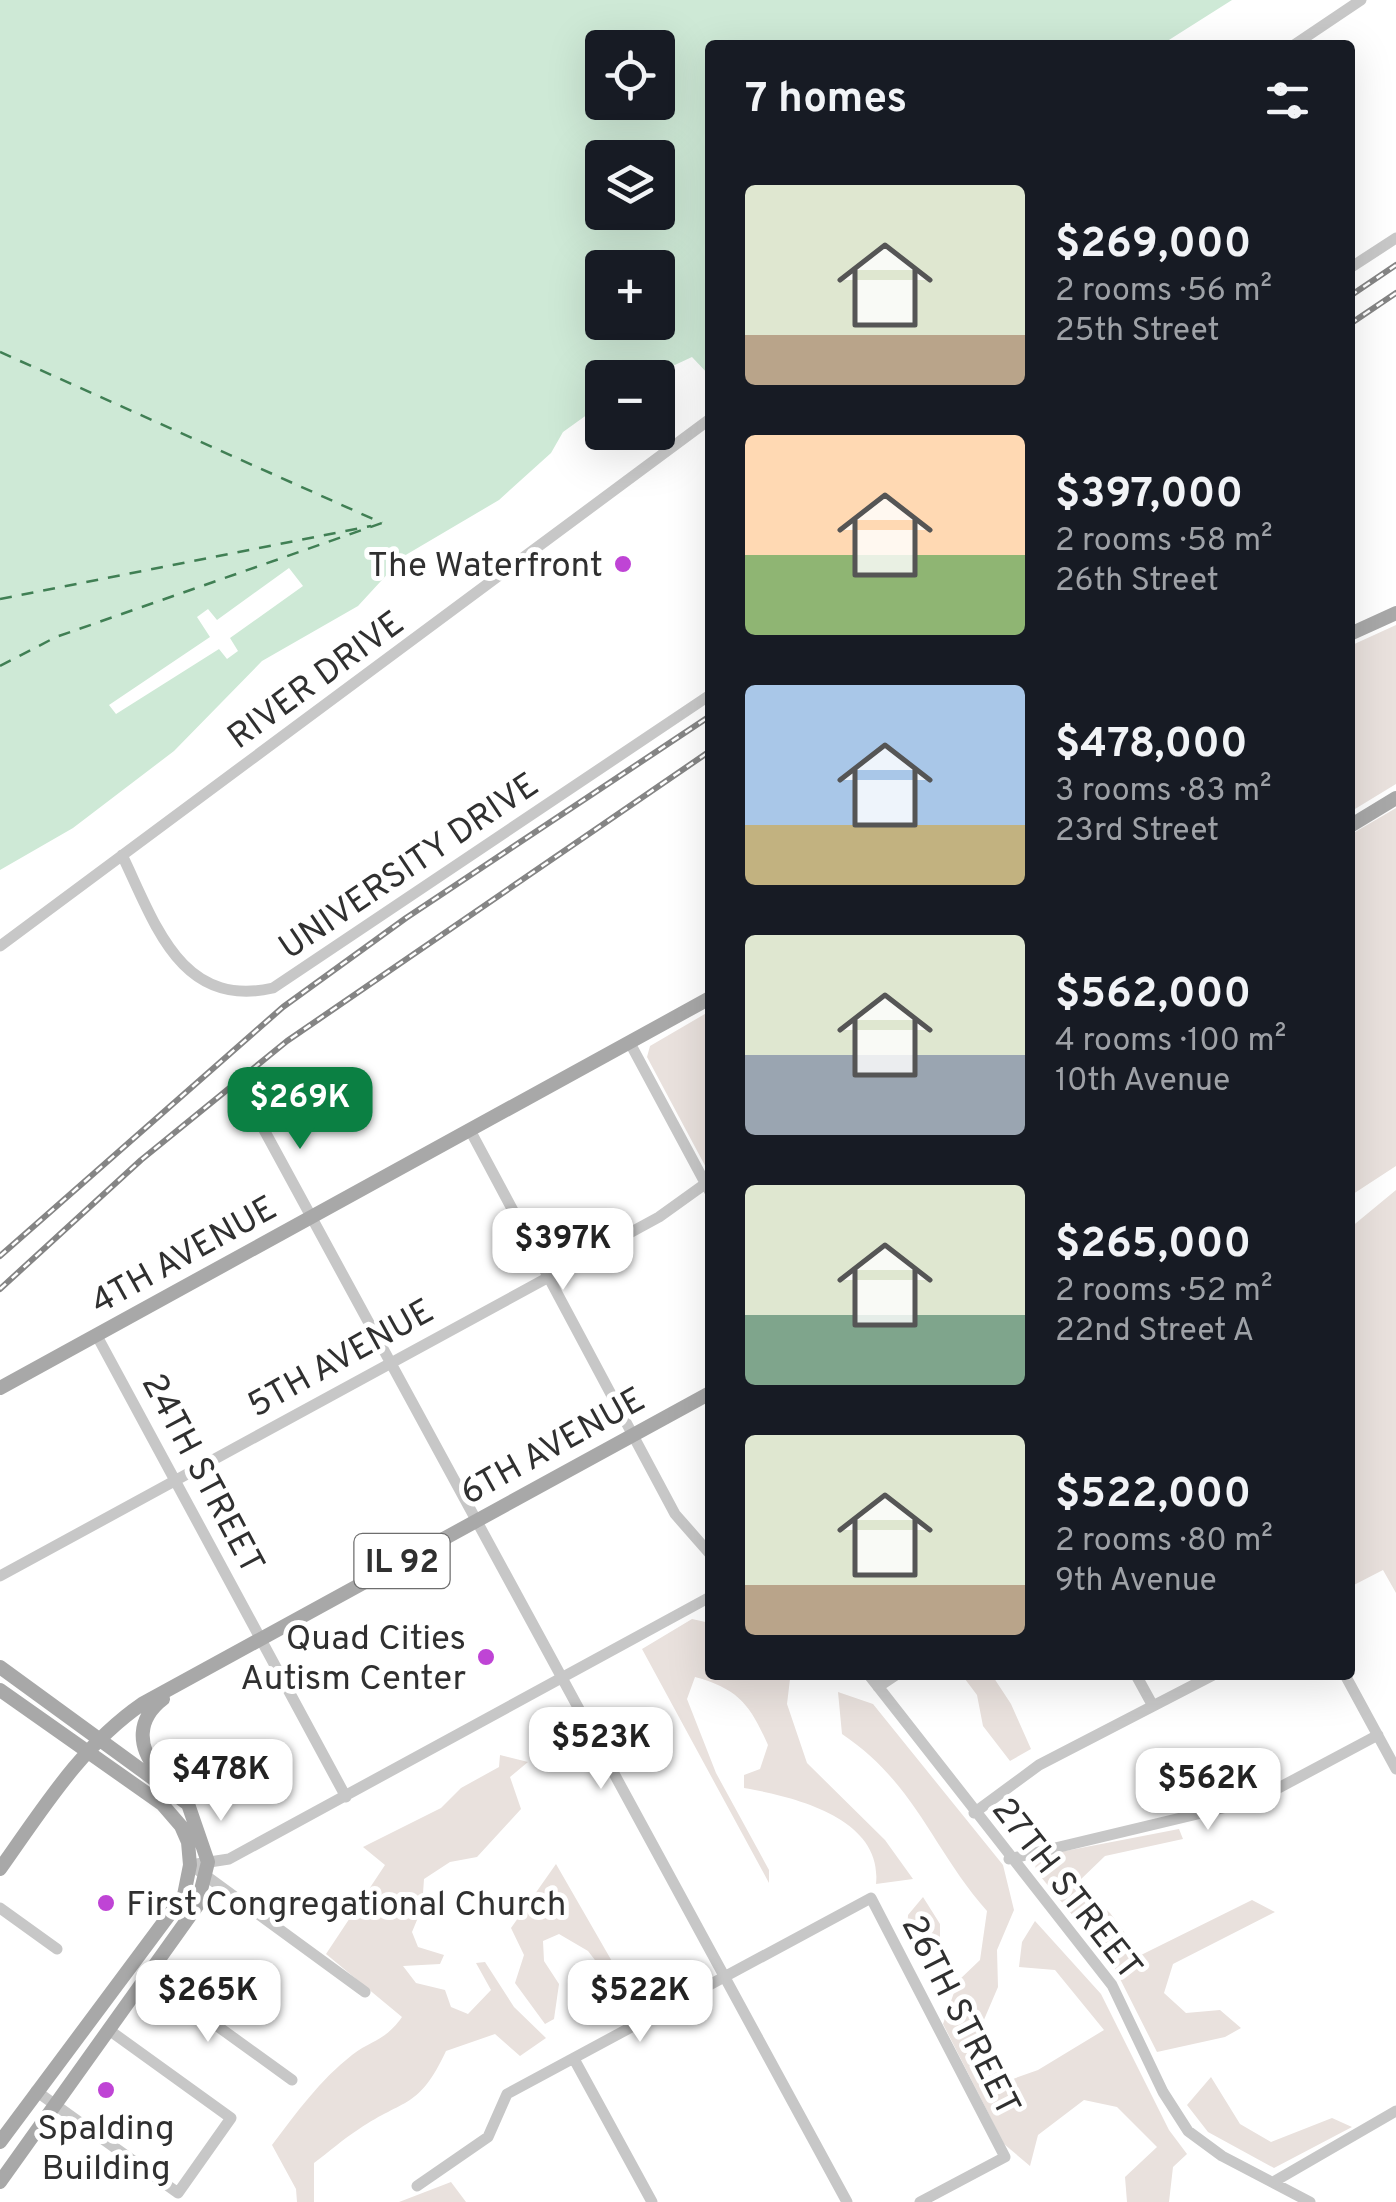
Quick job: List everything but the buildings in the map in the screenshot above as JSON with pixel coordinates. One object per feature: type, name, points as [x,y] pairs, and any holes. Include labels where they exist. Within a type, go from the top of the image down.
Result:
[{"type":"main road","points":[[1355,632],[1396,613]]},
{"type":"main road","points":[[1355,823],[1396,798]]},
{"type":"main road","name":"4TH AVENUE","points":[[0,1388],[705,1001]]},
{"type":"main road","name":"6TH AVENUE","points":[[0,1869],[88,1751],[142,1704],[705,1396]]},
{"type":"main road","points":[[0,1667],[188,1804]]},
{"type":"main road","points":[[0,2182],[197,1906],[207,1869],[188,1804],[144,1754],[142,1734],[156,1705],[207,1668]]},
{"type":"main road","points":[[0,1690],[174,1817],[188,1842],[190,1865],[175,1912],[0,2142]]},
{"type":"street","points":[[1301,40],[1360,0]]},
{"type":"street","points":[[1355,265],[1396,238]]},
{"type":"street","name":"RIVER DRIVE","points":[[0,946],[705,423]]},
{"type":"street","name":"UNIVERSITY DRIVE","points":[[122,856],[166,942],[190,972],[220,989],[238,992],[273,988],[705,698]]},
{"type":"street","points":[[631,1045],[705,1182]]},
{"type":"street","points":[[252,1106],[846,2202]]},
{"type":"street","points":[[471,1132],[679,1522],[705,1549]]},
{"type":"street","name":"5TH AVENUE","points":[[0,1576],[705,1190]]},
{"type":"street","name":"24TH STREET","points":[[97,1336],[346,1797]]},
{"type":"street","points":[[207,1869],[346,1797],[705,1599]]},
{"type":"street","name":"27TH STREET","points":[[873,1680],[1112,1985],[1164,2092],[1188,2131],[1222,2156],[1310,2202]]},
{"type":"street","points":[[878,1687],[888,1680]]},
{"type":"street","points":[[1139,1680],[1153,1706]]},
{"type":"street","points":[[974,1812],[1039,1765],[1203,1680]]},
{"type":"street","points":[[1349,1680],[1396,1769]]},
{"type":"street","points":[[1010,1859],[1256,1800],[1378,1735]]},
{"type":"street","points":[[190,1865],[207,1869],[364,1992]]},
{"type":"street","name":"26TH STREET","points":[[725,1976],[871,1898],[1005,2158],[920,2202]]},
{"type":"street","points":[[0,1908],[57,1949]]},
{"type":"street","points":[[148,1976],[292,2080]]},
{"type":"street","points":[[417,2186],[488,2137],[507,2094],[725,1976]]},
{"type":"street","points":[[36,2091],[178,2193],[231,2118],[108,2030]]},
{"type":"street","points":[[574,2058],[652,2202]]},
{"type":"street","points":[[1274,2181],[1396,2111]]},
{"type":"shaded area","points":[[0,0],[1232,0],[1169,40],[705,40],[705,371],[692,357],[675,365],[675,360],[585,360],[585,416],[563,432],[551,453],[499,500],[404,556],[358,606],[262,661],[174,751],[73,828],[0,870]]},
{"type":"shaded area","points":[[1396,625],[1396,784],[1355,809],[1355,644]]},
{"type":"shaded area","points":[[1396,808],[1396,1166],[1355,1193],[1355,832]]},
{"type":"shaded area","points":[[705,1014],[705,1166],[647,1057],[650,1046]]},
{"type":"shaded area","points":[[1396,1190],[1396,1593],[1383,1570],[1355,1584],[1355,1224]]},
{"type":"shaded area","points":[[692,1619],[705,1622],[705,1680],[790,1680],[787,1704],[807,1763],[885,1840],[913,1879],[876,1884],[874,1861],[865,1842],[851,1827],[810,1805],[744,1788],[744,1775],[760,1769],[768,1745],[741,1700],[722,1687],[695,1677],[687,1699],[716,1773],[769,1870],[769,1883],[642,1649]]},
{"type":"shaded area","points":[[966,1680],[995,1680],[1031,1749],[1010,1761],[983,1726],[977,1695]]},
{"type":"shaded area","points":[[838,1692],[873,1704],[1003,1865],[1014,1910],[997,1950],[998,1987],[983,2022],[989,2056],[1010,2080],[1038,2070],[1104,2030],[1055,1970],[1019,1967],[1022,1942],[1035,1921],[1101,1994],[1169,2130],[1187,2154],[1173,2167],[1169,2202],[1127,2202],[1125,2177],[1157,2147],[1117,2107],[1084,2100],[1038,2135],[1030,2166],[1004,2144],[943,2024],[958,1981],[980,1960],[987,1911],[906,1795],[867,1753],[842,1734]]},
{"type":"shaded area","points":[[500,1755],[528,1762],[510,1777],[521,1809],[477,1857],[450,1862],[424,1879],[422,1908],[412,1932],[418,1947],[444,1955],[440,1964],[403,1966],[416,1983],[445,1990],[451,2007],[468,2014],[491,1990],[476,1963],[485,1962],[514,2007],[546,2038],[520,2056],[495,2034],[446,2051],[419,2093],[353,2133],[314,2163],[314,2202],[297,2202],[296,2189],[272,2145],[329,2075],[352,2055],[384,2036],[402,2017],[326,1954],[385,1865],[363,1847],[441,1808],[461,1788],[499,1767]]},
{"type":"shaded area","points":[[1179,1829],[1183,1839],[1105,1856],[1077,1883],[1110,1913],[1141,1955],[1252,1900],[1275,1912],[1173,1964],[1164,1993],[1186,2013],[1220,2010],[1241,2028],[1225,2037],[1157,2052],[1112,1963],[1036,1871],[1034,1857]]},
{"type":"shaded area","points":[[556,1864],[621,1977],[608,1977],[588,1951],[559,1934],[543,1941],[544,1961],[559,1984],[554,2019],[545,2024],[515,1983],[524,1955],[511,1928]]},
{"type":"shaded area","points":[[923,1897],[940,1924],[940,1946],[907,1936],[908,1915]]},
{"type":"shaded area","points":[[1211,2077],[1240,2124],[1271,2142],[1332,2118],[1352,2127],[1274,2168],[1208,2132],[1187,2105]]},
{"type":"shaded area","points":[[451,2182],[466,2202],[399,2202]]},
{"type":"pier","points":[[289,568],[303,586],[230,638],[238,651],[227,659],[219,649],[116,714],[109,705],[210,637],[197,617],[208,609],[217,620]]},
{"type":"ferry route","points":[[0,352],[382,523]]},
{"type":"ferry route","points":[[0,666],[56,637],[382,523]]},
{"type":"ferry route","points":[[0,599],[371,526]]},
{"type":"railway","points":[[1355,293],[1396,265]]},
{"type":"railway","points":[[1355,321],[1396,293]]},
{"type":"railway","points":[[0,1256],[283,1007],[406,918],[705,719]]},
{"type":"railway","points":[[0,1289],[141,1160],[287,1041],[705,754]]},
{"type":"place","name":"The Waterfront","points":[[623,564]]},
{"type":"place","name":"Quad Cities Autism Center","points":[[486,1657]]},
{"type":"place","name":"First Congregational Church","points":[[106,1903]]},
{"type":"place","name":"Spalding Building","points":[[106,2090]]}]
